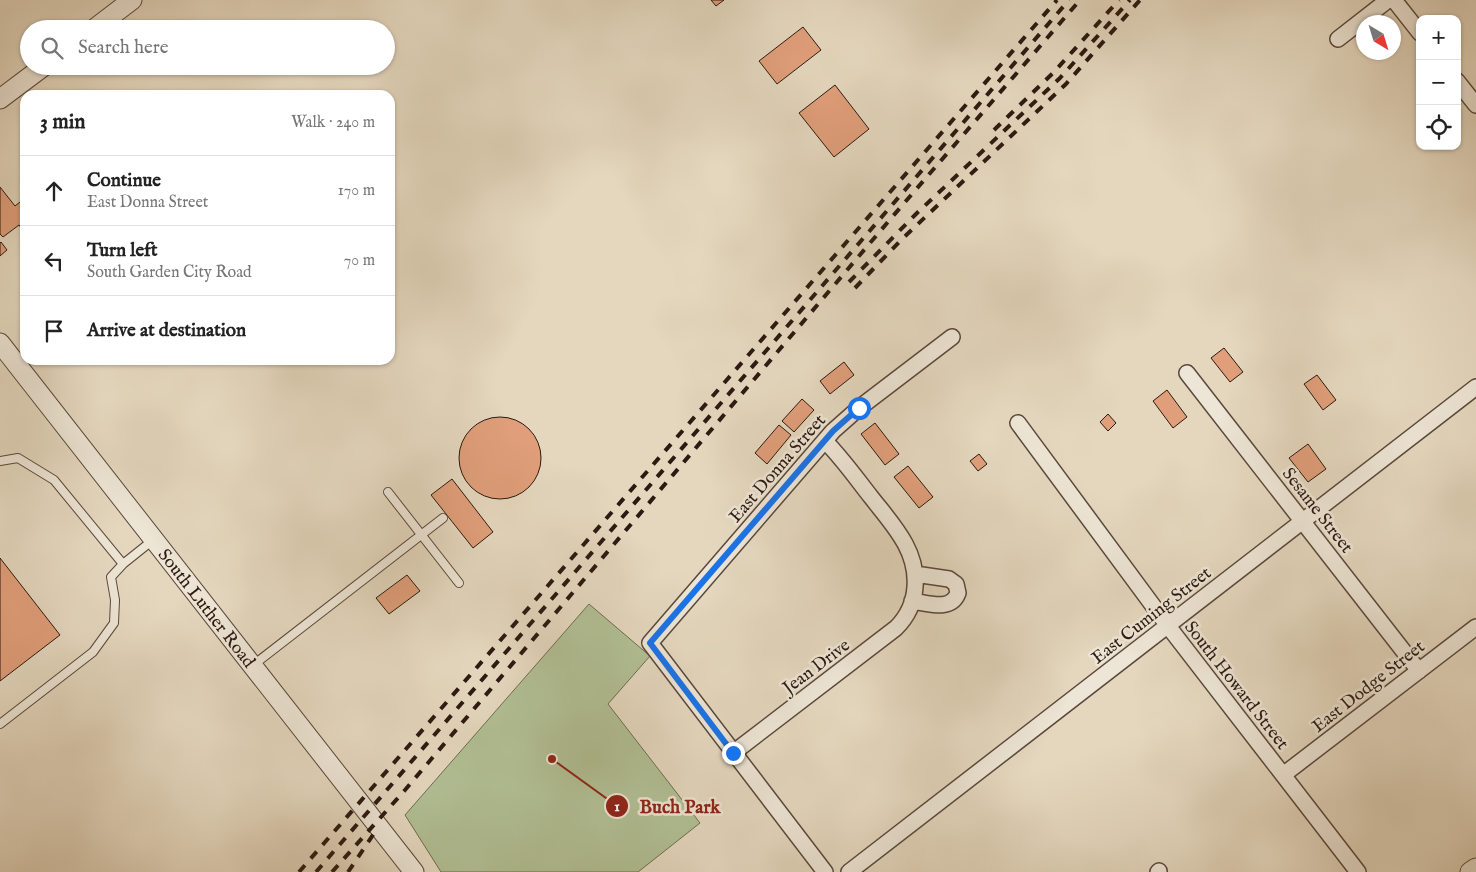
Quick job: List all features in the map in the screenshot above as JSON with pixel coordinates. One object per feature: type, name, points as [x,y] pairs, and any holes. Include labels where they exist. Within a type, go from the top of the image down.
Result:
[{"type":"street","points":[[106,20],[132,0]]},
{"type":"street","points":[[1338,39],[1388,0]]},
{"type":"street","points":[[1394,0],[1416,28]]},
{"type":"street","points":[[0,99],[32,75]]},
{"type":"street","points":[[1461,85],[1474,97]]},
{"type":"street","name":"East Donna Street","points":[[733,753],[650,643],[833,431],[859,408],[952,337]]},
{"type":"street","name":"South Luther Road","points":[[0,343],[414,872]]},
{"type":"street","name":"Sesame Street","points":[[1187,372],[1419,671]]},
{"type":"street","name":"East Cuming Street","points":[[849,872],[1476,387]]},
{"type":"street","name":"South Howard Street","points":[[1018,423],[1168,626],[1358,872]]},
{"type":"street","name":"Jean Drive","points":[[733,753],[896,628],[906,617],[912,601],[915,574],[912,556],[901,537],[842,460],[825,441]]},
{"type":"street","points":[[912,601],[946,605],[954,600],[958,593],[956,584],[949,579],[915,574]]},
{"type":"street","name":"East Dodge Street","points":[[1284,775],[1476,627]]},
{"type":"street","points":[[733,753],[825,872]]},
{"type":"street","points":[[1470,872],[1476,868]]},
{"type":"lane","points":[[0,461],[18,458],[54,480],[123,564]]},
{"type":"lane","points":[[388,492],[459,583]]},
{"type":"lane","points":[[252,666],[443,518]]},
{"type":"lane","points":[[0,724],[93,652],[114,623],[115,600],[111,578],[123,564],[154,540]]},
{"type":"green space","points":[[589,604],[650,656],[608,704],[700,823],[638,872],[441,872],[405,815]]},
{"type":"building","points":[[711,0],[724,0],[716,6]]},
{"type":"building","points":[[803,27],[821,50],[777,84],[759,61]]},
{"type":"building","points":[[835,85],[869,129],[834,157],[799,113]]},
{"type":"building","points":[[0,187],[15,206],[20,202],[20,226],[19,225],[3,237],[0,234]]},
{"type":"building","points":[[0,243],[7,250],[0,256]]},
{"type":"building","points":[[1224,348],[1243,372],[1230,382],[1211,358]]},
{"type":"building","points":[[844,362],[854,375],[830,394],[820,381]]},
{"type":"building","points":[[1317,375],[1336,400],[1323,410],[1304,384]]},
{"type":"building","points":[[1167,390],[1187,417],[1173,428],[1153,401]]},
{"type":"building","points":[[802,399],[814,410],[794,432],[782,421]]},
{"type":"building","points":[[1108,414],[1116,423],[1108,431],[1100,422]]},
{"type":"building","points":[[492,417],[508,417],[523,424],[534,435],[541,450],[538,474],[529,487],[508,499],[492,499],[477,492],[466,481],[459,466],[459,450],[466,435],[477,424]]},
{"type":"building","points":[[875,423],[899,454],[885,465],[861,434]]},
{"type":"building","points":[[779,425],[791,435],[767,464],[755,453]]},
{"type":"building","points":[[1308,444],[1326,469],[1308,482],[1289,458]]},
{"type":"building","points":[[979,454],[987,464],[978,471],[970,461]]},
{"type":"building","points":[[908,466],[933,497],[919,508],[894,477]]},
{"type":"building","points":[[452,479],[493,532],[473,548],[431,495]]},
{"type":"building","points":[[0,558],[60,635],[0,681]]},
{"type":"building","points":[[407,575],[420,591],[389,614],[376,598]]},
{"type":"railway","points":[[299,872],[1057,0]]},
{"type":"railway","points":[[316,872],[1069,0]]},
{"type":"railway","points":[[332,872],[405,790],[893,216],[1080,0]]},
{"type":"railway","points":[[994,130],[1054,72],[1119,0]]},
{"type":"railway","points":[[849,282],[916,214],[1060,78],[1130,0]]},
{"type":"railway","points":[[855,288],[901,240],[1066,84],[1140,0]]},
{"type":"railway","points":[[348,872],[377,829]]},
{"type":"place","name":"Buch Park","points":[[552,759]]},
{"type":"route","points":[[733,753],[650,643],[833,431],[859,408]]}]
